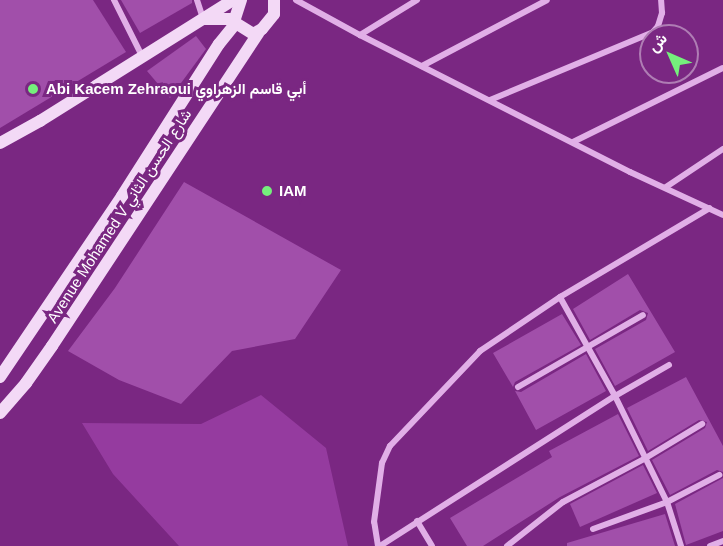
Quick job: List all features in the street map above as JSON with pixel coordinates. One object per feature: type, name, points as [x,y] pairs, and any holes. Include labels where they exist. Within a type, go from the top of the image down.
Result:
[{"type":"main road","points":[[0,143],[40,121],[233,0]]},
{"type":"main road","name":"Avenue Mohamed V شارع الحسن الثاني","points":[[0,377],[122,196],[234,22],[241,0]]},
{"type":"main road","name":"Avenue Mohamed V شارع الحسن الثاني","points":[[0,413],[26,383],[52,346],[258,33],[274,14],[276,1]]},
{"type":"main road","points":[[204,19],[234,22],[249,33],[258,33]]},
{"type":"street","points":[[114,0],[143,57]]},
{"type":"street","points":[[197,0],[204,19]]},
{"type":"street","points":[[296,0],[360,35],[723,215]]},
{"type":"street","points":[[360,35],[417,0]]},
{"type":"street","points":[[422,66],[547,0]]},
{"type":"street","points":[[490,100],[653,32],[658,26],[662,13],[660,0]]},
{"type":"street","points":[[573,142],[723,68]]},
{"type":"street","points":[[666,187],[723,148]]},
{"type":"street","points":[[669,365],[615,396],[379,546],[374,522],[382,463],[390,446],[480,351],[560,297],[710,208]]},
{"type":"street","points":[[560,297],[615,396],[644,459],[667,501],[681,546]]},
{"type":"street","points":[[518,387],[643,315]]},
{"type":"street","points":[[507,546],[563,502],[644,459],[702,424]]},
{"type":"street","points":[[593,529],[667,501],[719,475]]},
{"type":"street","points":[[417,522],[432,546]]},
{"type":"street","points":[[710,546],[723,542]]},
{"type":"shaded area","points":[[261,395],[326,448],[348,546],[179,546],[113,474],[82,423],[201,424]]},
{"type":"building","name":"Abi Kacem Zehraoui أبي قاسم الزهراوي","points":[[0,0],[93,0],[126,52],[0,128]]},
{"type":"building","points":[[121,0],[192,0],[192,3],[140,33]]},
{"type":"building","points":[[196,36],[206,49],[170,98],[147,71]]},
{"type":"building","points":[[184,182],[341,270],[295,339],[232,351],[181,404],[119,380],[68,351],[115,288]]},
{"type":"building","points":[[628,274],[675,352],[615,386],[595,349],[646,320],[648,313],[640,310],[590,340],[573,309]]},
{"type":"building","points":[[562,314],[581,345],[515,382],[513,387],[493,353]]},
{"type":"building","points":[[586,354],[606,391],[536,430],[515,391],[521,392]]},
{"type":"building","points":[[686,377],[723,446],[723,472],[717,470],[670,495],[652,460],[705,428],[707,422],[699,420],[648,451],[627,408]]},
{"type":"building","points":[[618,414],[639,456],[560,497],[483,546],[467,546],[450,518],[552,457],[549,451]]},
{"type":"building","points":[[643,465],[657,493],[580,527],[570,504]]},
{"type":"building","points":[[723,478],[723,531],[686,545],[675,504]]},
{"type":"building","points":[[665,514],[675,546],[567,546],[567,543]]},
{"type":"place","name":"Abi Kacem Zehraoui أبي قاسم الزهراوي","points":[[33,89]]},
{"type":"place","name":"IAM","points":[[267,191]]}]
